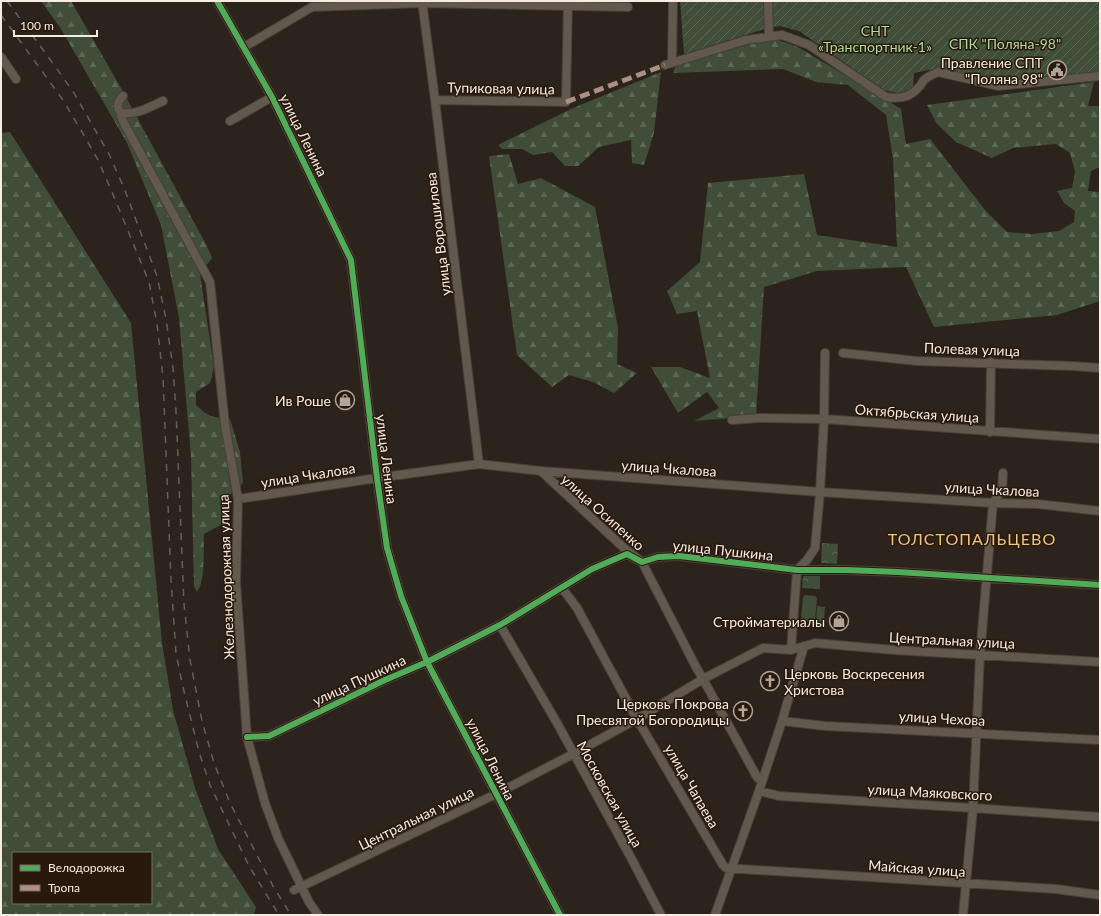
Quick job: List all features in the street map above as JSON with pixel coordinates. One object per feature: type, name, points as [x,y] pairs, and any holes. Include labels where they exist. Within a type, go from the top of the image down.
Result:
[{"type":"street","name":"улица Ленина","points":[[216,1],[272,96],[351,260],[376,478],[390,563],[401,596],[427,662],[560,915]]},
{"type":"street","points":[[673,1],[668,64],[746,40],[782,35],[809,45],[886,97],[896,99],[903,98],[911,94],[917,90],[924,80],[938,72],[998,86],[1100,76]]},
{"type":"street","points":[[768,1],[769,36]]},
{"type":"street","points":[[244,47],[312,7],[422,2],[568,3],[628,7]]},
{"type":"street","name":"улица Ворошилова","points":[[422,2],[436,100],[452,246],[479,464]]},
{"type":"street","name":"Тупиковая улица","points":[[436,100],[566,102],[568,3]]},
{"type":"street","points":[[1,57],[16,79]]},
{"type":"street","points":[[123,96],[119,100],[117,106],[119,111],[122,113],[136,113],[163,101]]},
{"type":"street","points":[[230,121],[272,96]]},
{"type":"street","name":"Железнодорожная улица","points":[[122,113],[121,116],[124,123],[210,282],[225,425],[238,499],[236,582],[247,737],[266,803],[298,889],[318,915]]},
{"type":"street","points":[[791,650],[797,570],[807,560],[814,548],[820,492],[824,420],[825,353]]},
{"type":"street","name":"Полевая улица","points":[[843,354],[917,360],[991,362],[1100,368]]},
{"type":"street","points":[[990,432],[991,362]]},
{"type":"street","name":"Октябрьская улица","points":[[732,420],[824,420],[1100,439]]},
{"type":"street","name":"улица Чкалова","points":[[238,499],[479,464],[540,471],[820,492],[993,503],[1038,504],[1100,511]]},
{"type":"street","name":"улица Осипенко","points":[[540,471],[618,543],[642,562],[696,667],[757,777],[762,782]]},
{"type":"street","points":[[963,915],[973,808],[980,655],[986,577],[993,503],[1002,490],[1003,473]]},
{"type":"street","name":"улица Пушкина","points":[[247,737],[269,736],[384,680],[427,662],[500,625],[592,569],[627,554],[642,562],[658,557],[679,556],[797,570],[846,570],[986,577],[1100,585]]},
{"type":"street","name":"улица Чапаева","points":[[562,588],[577,608],[637,719],[723,865],[731,869]]},
{"type":"street","name":"Московская улица","points":[[500,625],[630,856],[660,915]]},
{"type":"street","name":"Центральная улица","points":[[298,889],[496,794],[573,754],[637,719],[703,679],[763,648],[791,650],[815,643],[894,650],[1100,662]]},
{"type":"street","points":[[715,915],[762,782],[804,646]]},
{"type":"street","name":"улица Чехова","points":[[782,721],[825,726],[1100,740]]},
{"type":"street","name":"улица Маяковского","points":[[759,791],[779,796],[1100,817]]},
{"type":"street","name":"Майская улица","points":[[731,869],[1056,889],[1100,896]]},
{"type":"green space","points":[[41,1],[71,1],[121,88],[207,246],[212,258],[200,274],[214,367],[210,383],[196,392],[196,405],[212,416],[230,419],[240,452],[243,483],[224,500],[226,522],[204,534],[204,564],[202,580],[197,592],[194,587],[191,456],[179,318],[161,225],[127,143],[61,29]]},
{"type":"green space","points":[[680,1],[1100,1],[1100,74],[1004,85],[938,68],[914,73],[913,87],[910,90],[899,93],[892,92],[884,90],[799,31],[780,26],[765,29],[684,54]]},
{"type":"green space","points":[[772,38],[798,47],[901,109],[906,144],[930,139],[985,210],[1007,232],[1032,234],[1059,231],[1074,222],[1075,211],[1064,203],[1057,191],[1072,188],[1075,172],[1070,153],[1056,144],[1013,148],[992,158],[956,142],[937,124],[927,105],[1094,82],[1088,106],[1100,106],[1100,167],[1091,171],[1088,191],[1100,192],[1100,301],[1057,315],[934,327],[906,267],[817,271],[764,287],[756,416],[694,421],[719,408],[707,392],[678,413],[651,367],[680,367],[710,378],[697,311],[677,314],[667,291],[700,262],[708,183],[804,174],[817,235],[897,247],[893,159],[886,115],[848,85],[816,82],[783,69],[673,73],[676,65]]},
{"type":"green space","points":[[661,72],[654,133],[644,165],[632,163],[631,140],[599,147],[578,166],[565,166],[552,152],[533,155],[522,149],[502,149],[498,145],[573,108]]},
{"type":"green space","points":[[10,132],[131,323],[162,643],[173,710],[195,788],[218,849],[256,907],[254,915],[1,915],[1,133]]},
{"type":"green space","points":[[509,154],[518,184],[541,178],[595,207],[618,328],[617,364],[637,373],[614,393],[593,382],[569,375],[552,387],[517,355],[489,156]]},
{"type":"green space","points":[[822,543],[838,544],[837,564],[821,563]]},
{"type":"green space","points":[[803,576],[820,576],[820,589],[802,588]]},
{"type":"green space","points":[[805,595],[815,596],[817,598],[815,620],[812,622],[802,621],[801,619],[803,597]]},
{"type":"green space","points":[[817,606],[825,607],[824,622],[816,622]]},
{"type":"railway","points":[[7,1],[74,93],[109,154],[124,188],[157,276],[166,319],[173,368],[184,604],[190,660],[202,721],[214,763],[230,803],[273,886],[291,915]]},
{"type":"railway","points":[[1,15],[63,100],[98,160],[149,282],[157,324],[163,377],[171,580],[176,653],[182,683],[199,752],[210,785],[249,866],[279,915]]},
{"type":"marked path","points":[[566,102],[665,65]]},
{"type":"cycle path","points":[[217,1],[272,97],[351,260],[377,478],[387,548],[401,596],[427,662],[560,915]]},
{"type":"cycle path","points":[[247,737],[269,736],[385,680],[427,662],[500,625],[592,569],[627,554],[642,562],[658,557],[679,556],[797,570],[898,572],[1100,585]]},
{"type":"place","name":"Правление СПТ \"Поляна 98\"","points":[[1057,70]]},
{"type":"place","name":"Ив Роше","points":[[345,400]]},
{"type":"place","name":"Стройматериалы","points":[[839,621]]},
{"type":"place","name":"Церковь Воскресения Христова","points":[[770,681]]},
{"type":"place","name":"Церковь Покрова Пресвятой Богородицы","points":[[743,711]]},
{"type":"district","name":"ТОЛСТОПАЛЬЦЕВО","points":[[972,538]]},
{"type":"park label","name":"СНТ «Транспортник-1»","points":[[875,38]]},
{"type":"park label","name":"СПК \"Поляна-98\"","points":[[1005,43]]}]
